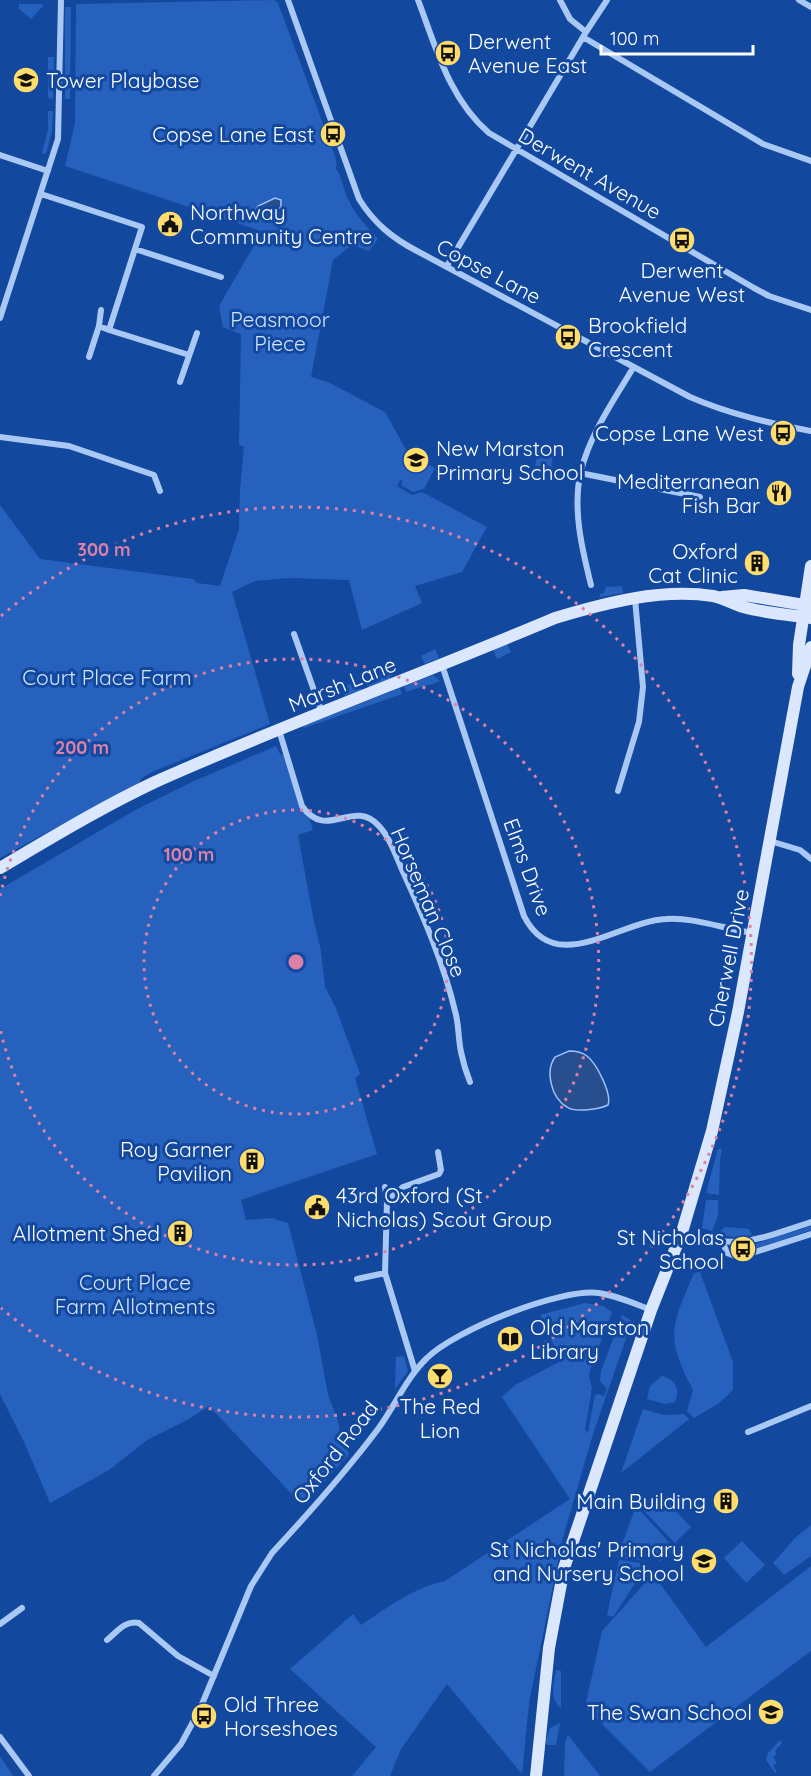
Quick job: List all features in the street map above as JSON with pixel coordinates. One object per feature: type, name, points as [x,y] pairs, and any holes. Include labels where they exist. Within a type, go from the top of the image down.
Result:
[{"type":"main road","name":"Cherwell Drive","points":[[536,1776],[549,1648],[564,1568],[651,1310],[682,1232],[717,1113],[798,687],[801,639],[807,611],[811,566]]},
{"type":"main road","name":"Marsh Lane","points":[[0,868],[154,783],[555,618],[605,604],[670,594],[718,597],[744,595],[768,605],[807,611]]},
{"type":"main road","name":"Cherwell Drive","points":[[798,687],[811,647]]},
{"type":"street","points":[[0,318],[56,149],[59,129],[61,0]]},
{"type":"street","name":"Copse Lane","points":[[288,0],[347,167],[365,208],[380,226],[398,241],[633,368],[711,406],[765,422],[811,431]]},
{"type":"street","name":"Derwent Avenue","points":[[418,0],[447,74],[463,105],[484,128],[515,149],[754,288],[769,296],[811,310]]},
{"type":"street","points":[[560,0],[570,19],[584,35],[764,144],[811,161]]},
{"type":"street","points":[[447,266],[515,149],[607,0]]},
{"type":"street","points":[[799,0],[811,7]]},
{"type":"street","points":[[0,155],[48,171]]},
{"type":"street","points":[[41,194],[142,227],[109,330]]},
{"type":"street","points":[[135,249],[221,278]]},
{"type":"street","points":[[89,357],[99,326],[101,310]]},
{"type":"street","points":[[99,326],[189,355]]},
{"type":"street","points":[[180,382],[197,333]]},
{"type":"street","points":[[591,585],[578,514],[580,472],[597,430],[633,368]]},
{"type":"street","points":[[0,437],[69,446],[154,474],[160,491]]},
{"type":"street","points":[[580,472],[700,497]]},
{"type":"street","points":[[618,791],[639,722],[643,687],[635,599]]},
{"type":"street","points":[[294,634],[322,713]]},
{"type":"street","name":"Elms Drive","points":[[442,665],[524,916],[540,937],[554,944],[569,945],[655,920],[670,918],[753,933]]},
{"type":"street","name":"Horseman Close","points":[[279,730],[302,806],[306,812],[327,822],[350,816],[365,816],[379,826],[388,841],[426,928],[452,997],[460,1050],[470,1082]]},
{"type":"street","points":[[770,841],[800,850],[811,859]]},
{"type":"street","points":[[387,1201],[403,1187],[439,1174],[441,1170],[438,1152]]},
{"type":"street","points":[[385,1187],[387,1201],[386,1273],[416,1371]]},
{"type":"street","points":[[682,1232],[723,1243],[755,1240],[811,1222]]},
{"type":"street","points":[[723,1243],[727,1253],[735,1257],[811,1234]]},
{"type":"street","points":[[357,1279],[386,1273]]},
{"type":"street","name":"Oxford Road","points":[[154,1776],[181,1744],[200,1709],[251,1586],[261,1569],[272,1553],[347,1470],[382,1423],[416,1371],[439,1347],[468,1331],[541,1302],[560,1297],[598,1293],[651,1310]]},
{"type":"street","points":[[748,1431],[811,1406]]},
{"type":"street","points":[[0,1624],[22,1608]]},
{"type":"street","points":[[107,1640],[125,1625],[133,1622],[139,1623],[178,1656],[214,1676]]},
{"type":"street","points":[[0,1738],[29,1776]]},
{"type":"green space","points":[[274,0],[278,3],[335,156],[337,166],[335,167],[348,199],[358,216],[378,239],[369,251],[352,245],[333,260],[311,377],[328,382],[385,412],[409,455],[435,468],[424,489],[413,492],[401,485],[403,481],[400,480],[397,486],[412,495],[422,492],[487,527],[462,572],[415,586],[422,603],[362,630],[349,580],[289,578],[255,581],[232,592],[270,724],[152,772],[142,778],[139,783],[0,858],[0,505],[40,559],[193,579],[197,583],[220,586],[239,529],[244,447],[239,445],[241,334],[223,327],[219,306],[264,232],[65,166],[75,123],[76,4]]},
{"type":"green space","points":[[19,4],[44,5],[31,19],[19,9]]},
{"type":"green space","points":[[65,7],[71,7],[70,99],[65,99]]},
{"type":"green space","points":[[48,57],[54,57],[53,99],[48,98]]},
{"type":"green space","points":[[48,111],[53,111],[52,131],[46,154],[42,153],[48,130]]},
{"type":"green space","points":[[537,453],[553,458],[551,465],[553,467],[549,470],[535,467]]},
{"type":"green space","points":[[622,586],[623,593],[600,597],[606,587]]},
{"type":"green space","points":[[507,644],[511,652],[497,659],[493,650]]},
{"type":"green space","points":[[435,649],[439,658],[425,664],[421,656]]},
{"type":"green space","points":[[388,670],[391,678],[368,688],[365,679]]},
{"type":"green space","points":[[433,675],[440,681],[406,692],[404,686]]},
{"type":"green space","points":[[358,681],[362,690],[345,696],[342,687]]},
{"type":"green space","points":[[400,688],[402,694],[304,728],[303,726]]},
{"type":"green space","name":"Court Place Farm Allotments","points":[[276,746],[280,754],[284,755],[299,807],[310,820],[313,830],[298,835],[321,951],[325,987],[336,1008],[360,1074],[355,1078],[377,1154],[241,1200],[246,1220],[272,1218],[288,1223],[317,1335],[328,1395],[349,1454],[303,1506],[209,1406],[147,1440],[109,1470],[50,1503],[25,1444],[0,1394],[0,889],[137,809],[194,781]]},
{"type":"green space","points":[[718,1149],[722,1149],[719,1195],[706,1193]]},
{"type":"green space","points":[[706,1200],[718,1200],[718,1216],[712,1231],[702,1228]]},
{"type":"green space","points":[[811,1226],[811,1230],[747,1252],[742,1253],[741,1251],[746,1247]]},
{"type":"green space","points":[[725,1227],[749,1229],[752,1235],[733,1237],[717,1234]]},
{"type":"green space","points":[[700,1272],[733,1362],[733,1390],[719,1403],[694,1418],[687,1411],[693,1390],[678,1357],[674,1332],[680,1307],[694,1273]]},
{"type":"green space","points":[[585,1303],[603,1306],[612,1312],[590,1370],[592,1388],[585,1430],[588,1432],[595,1395],[604,1396],[607,1389],[600,1381],[601,1371],[622,1315],[632,1321],[593,1434],[562,1541],[529,1703],[522,1774],[447,1684],[401,1749],[390,1776],[352,1776],[376,1747],[290,1669],[353,1614],[361,1625],[412,1593],[445,1581],[570,1499],[502,1397],[515,1385],[561,1361],[540,1315]]},
{"type":"green space","points":[[404,1356],[408,1371],[395,1389],[396,1357]]},
{"type":"green space","points":[[662,1376],[676,1385],[675,1402],[665,1404],[647,1399],[650,1386]]},
{"type":"green space","points":[[643,1409],[664,1415],[684,1414],[689,1419],[621,1473]]},
{"type":"green space","points":[[659,1494],[691,1527],[675,1543],[643,1510]]},
{"type":"green space","points":[[636,1506],[676,1550],[660,1561],[653,1558],[650,1553],[641,1560],[617,1558]]},
{"type":"green space","points":[[811,1525],[811,1556],[784,1575],[773,1563],[796,1537]]},
{"type":"green space","points":[[742,1541],[765,1565],[746,1583],[724,1558]]},
{"type":"green space","points":[[619,1560],[640,1563],[640,1576],[613,1617],[607,1615]]},
{"type":"green space","points":[[811,1566],[811,1651],[650,1772],[585,1707],[602,1631],[653,1574],[706,1647]]},
{"type":"green space","points":[[556,1670],[561,1671],[561,1708],[554,1695]]},
{"type":"green space","points":[[560,1723],[556,1745],[548,1745],[545,1742],[550,1728]]},
{"type":"green space","points":[[568,1735],[600,1776],[564,1776],[565,1742]]},
{"type":"green space","points":[[780,1740],[782,1743],[773,1757],[777,1763],[773,1766],[777,1772],[775,1773],[766,1760],[768,1753]]},
{"type":"green space","points":[[0,1756],[13,1776],[0,1776]]},
{"type":"shaded area","points":[[275,198],[281,200],[281,207],[267,217],[259,219],[255,211],[258,206]]},
{"type":"shaded area","points":[[569,1051],[585,1055],[595,1065],[606,1087],[608,1105],[576,1110],[561,1103],[551,1084],[550,1069],[555,1057]]},
{"type":"place","name":"Derwent Avenue East","points":[[448,53]]},
{"type":"place","name":"Tower Playbase","points":[[26,80]]},
{"type":"place","name":"Copse Lane East","points":[[333,134]]},
{"type":"place","name":"Northway Community Centre","points":[[170,224]]},
{"type":"place","name":"Derwent Avenue West","points":[[682,240]]},
{"type":"place","name":"Brookfield Crescent","points":[[568,337]]},
{"type":"place","name":"Copse Lane West","points":[[783,433]]},
{"type":"place","name":"New Marston Primary School","points":[[416,460]]},
{"type":"place","name":"Mediterranean Fish Bar","points":[[779,493]]},
{"type":"place","name":"Oxford Cat Clinic","points":[[757,563]]},
{"type":"place","name":"Roy Garner Pavilion","points":[[252,1161]]},
{"type":"place","name":"43rd Oxford (St Nicholas) Scout Group","points":[[317,1207]]},
{"type":"place","name":"Allotment Shed","points":[[180,1233]]},
{"type":"place","name":"St Nicholas School","points":[[743,1249]]},
{"type":"place","name":"Old Marston Library","points":[[510,1339]]},
{"type":"place","name":"The Red Lion","points":[[440,1376]]},
{"type":"place","name":"Main Building","points":[[726,1501]]},
{"type":"place","name":"St Nicholas' Primary and Nursery School","points":[[704,1561]]},
{"type":"place","name":"The Swan School","points":[[771,1712]]},
{"type":"place","name":"Old Three Horseshoes","points":[[204,1716]]},
{"type":"park label","name":"Peasmoor Piece","points":[[280,331]]},
{"type":"park label","name":"Court Place Farm","points":[[107,677]]}]
